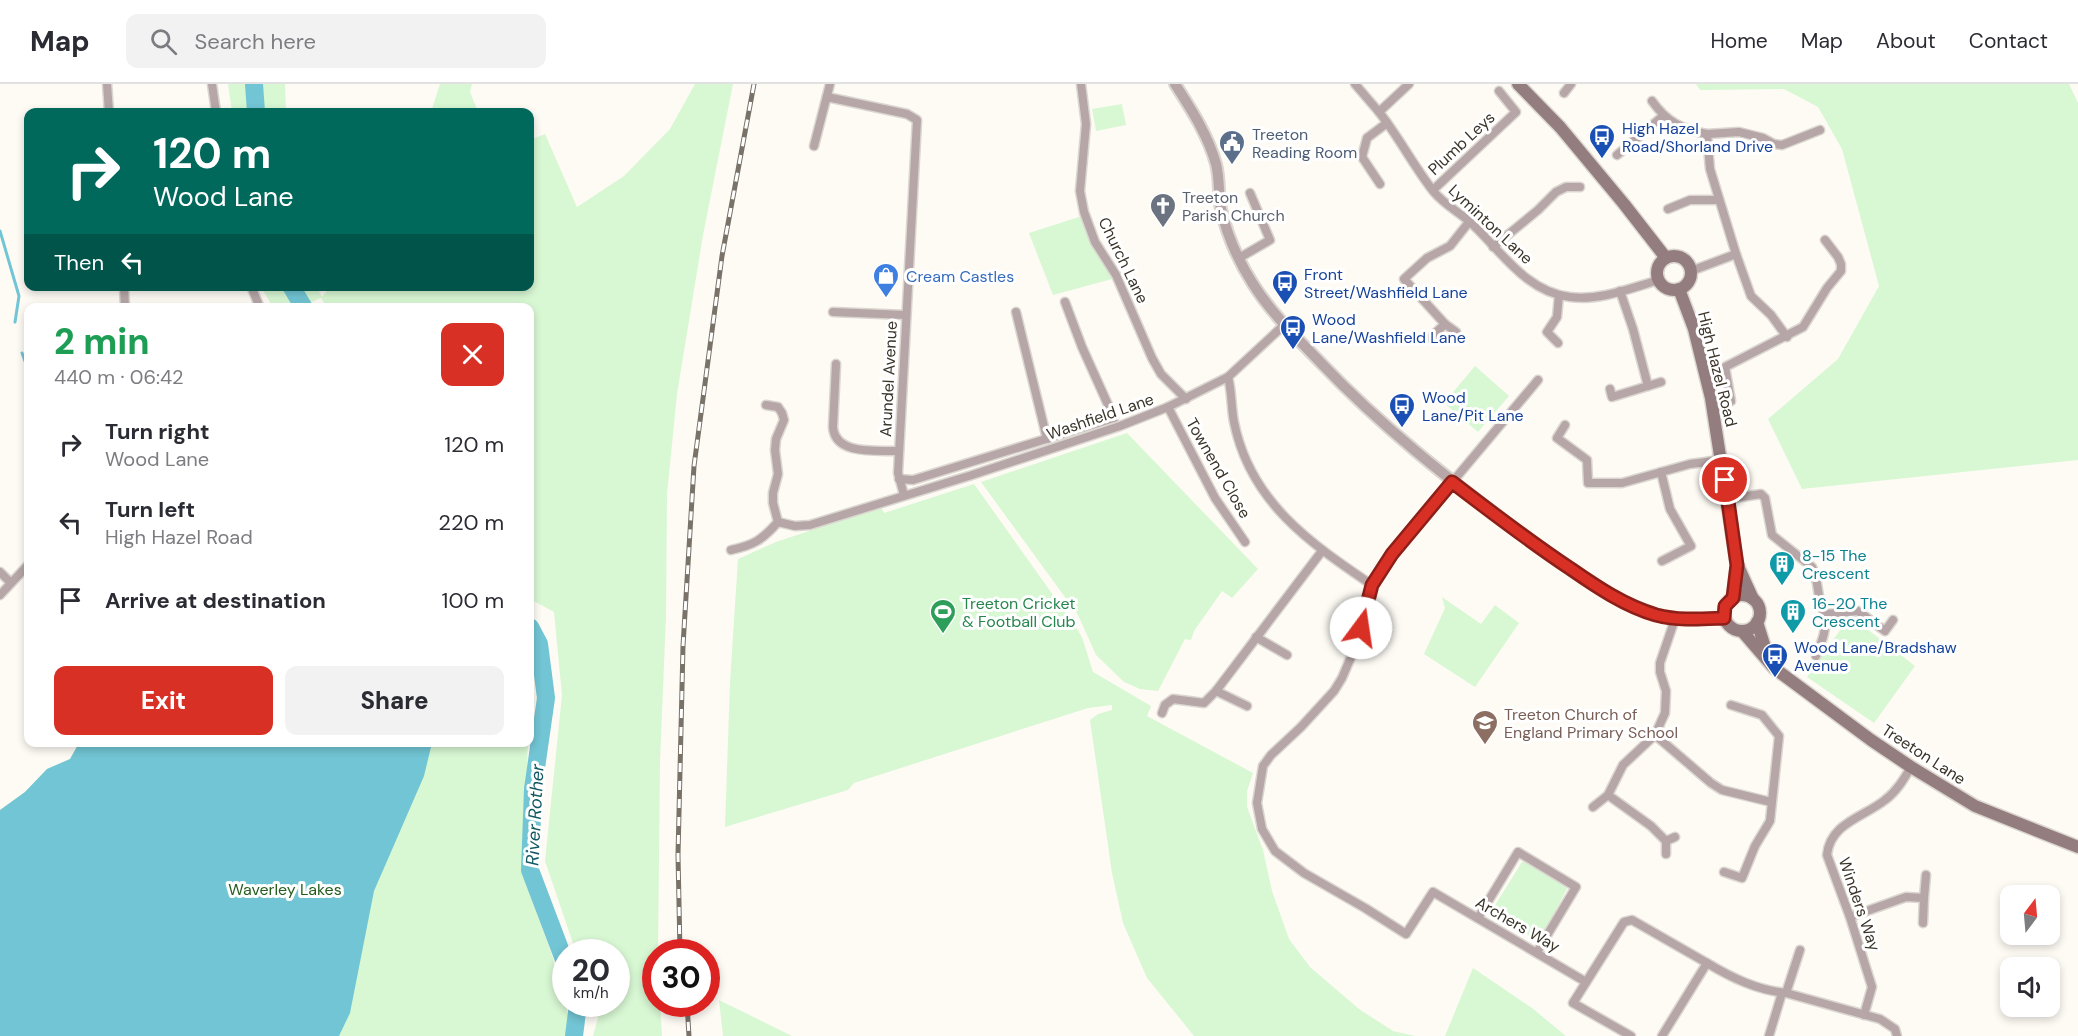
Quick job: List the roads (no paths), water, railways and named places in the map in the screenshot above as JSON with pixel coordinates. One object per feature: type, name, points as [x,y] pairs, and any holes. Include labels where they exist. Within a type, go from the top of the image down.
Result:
[{"type":"main road","points":[[1518,84],[1560,127],[1666,258]]},
{"type":"main road","points":[[1677,256],[1682,258],[1687,262],[1691,271],[1689,280],[1679,289],[1665,287],[1659,280],[1659,266],[1666,258],[1677,256]]},
{"type":"main road","name":"High Hazel Road","points":[[1679,289],[1694,329],[1722,460],[1737,565],[1733,598]]},
{"type":"main road","name":"High Hazel Road","points":[[1737,565],[1753,599]]},
{"type":"main road","points":[[1743,596],[1753,599],[1759,610],[1754,627],[1742,631],[1731,628],[1724,618],[1725,606],[1733,598],[1743,596]]},
{"type":"main road","points":[[1757,622],[1769,661]]},
{"type":"main road","name":"Treeton Lane","points":[[1742,631],[1773,668],[1911,767],[1975,806],[2078,847]]},
{"type":"street","points":[[106,84],[109,108]]},
{"type":"street","points":[[212,84],[215,108]]},
{"type":"street","points":[[814,146],[830,84]]},
{"type":"street","name":"Church Lane","points":[[1081,84],[1086,124],[1080,191],[1084,212],[1095,242],[1116,275],[1152,358],[1161,374],[1186,399]]},
{"type":"street","points":[[1175,84],[1196,115],[1216,165],[1221,208],[1227,231],[1253,284],[1284,325],[1369,411],[1452,482],[1550,555],[1605,592],[1637,608],[1675,619],[1724,618]]},
{"type":"street","name":"Lyminton Lane","points":[[1355,84],[1379,112],[1446,205],[1469,222],[1529,280],[1559,295],[1570,297],[1596,297],[1659,280]]},
{"type":"street","points":[[1379,112],[1409,84]]},
{"type":"street","points":[[1564,93],[1571,84]]},
{"type":"street","name":"Plumb Leys","points":[[1433,190],[1516,112],[1499,91]]},
{"type":"street","name":"Arundel Avenue","points":[[827,97],[908,114],[917,120],[899,451],[899,479],[904,495]]},
{"type":"street","points":[[1652,101],[1663,117],[1688,130],[1707,134],[1739,132],[1763,138],[1774,144],[1782,144],[1820,130]]},
{"type":"street","points":[[1617,155],[1663,117]]},
{"type":"street","points":[[1380,184],[1362,157],[1367,138],[1387,123]]},
{"type":"street","points":[[1707,134],[1710,169],[1751,296],[1771,315],[1787,337]]},
{"type":"street","points":[[1493,247],[1556,192],[1566,187],[1580,187]]},
{"type":"street","points":[[1239,258],[1270,240],[1250,193]]},
{"type":"street","points":[[1668,209],[1690,200],[1719,200]]},
{"type":"street","points":[[1456,333],[1404,279],[1427,258],[1450,246],[1469,222]]},
{"type":"street","points":[[1731,401],[1725,367],[1803,327],[1827,288],[1841,271],[1838,256],[1825,240]]},
{"type":"street","points":[[1691,271],[1736,254]]},
{"type":"street","points":[[1620,291],[1634,329],[1648,386]]},
{"type":"street","points":[[1558,343],[1547,332],[1557,317],[1559,295]]},
{"type":"street","points":[[899,479],[914,480],[1114,418],[1082,347],[1065,302]]},
{"type":"street","points":[[833,312],[906,315]]},
{"type":"street","points":[[1016,312],[1047,439]]},
{"type":"street","points":[[1431,338],[1445,324]]},
{"type":"street","name":"Washfield Lane","points":[[778,522],[795,526],[810,525],[1120,426],[1186,399],[1228,377],[1284,325]]},
{"type":"street","points":[[836,364],[833,427],[835,437],[842,444],[852,448],[899,451]]},
{"type":"street","points":[[1228,377],[1234,423],[1256,479],[1280,513],[1322,551],[1372,585],[1392,554],[1538,380]]},
{"type":"street","points":[[1610,389],[1612,397],[1660,382]]},
{"type":"street","points":[[731,550],[756,543],[778,522],[773,504],[778,474],[775,450],[776,439],[784,420],[778,407],[766,405]]},
{"type":"street","name":"Townend Close","points":[[1168,407],[1215,498],[1245,542]]},
{"type":"street","points":[[1565,425],[1557,438],[1587,460],[1588,483],[1622,483],[1690,464],[1722,460]]},
{"type":"street","points":[[1661,472],[1670,509],[1691,546],[1662,561]]},
{"type":"street","points":[[1728,499],[1761,494],[1765,498],[1772,535],[1812,567],[1826,624],[1824,638],[1816,656]]},
{"type":"street","points":[[1162,713],[1165,705],[1173,699],[1204,703],[1216,691],[1322,551]]},
{"type":"street","points":[[0,595],[24,570]]},
{"type":"street","points":[[0,572],[12,583]]},
{"type":"street","name":"Archers Way","points":[[1372,585],[1357,643],[1342,678],[1334,691],[1263,766],[1257,803],[1262,828],[1275,851],[1304,873],[1406,934],[1433,892],[1586,982]]},
{"type":"street","points":[[1825,614],[1858,611],[1885,631],[1893,620]]},
{"type":"street","points":[[1593,807],[1608,795],[1623,765],[1655,735],[1665,713],[1666,691],[1660,672],[1660,663],[1675,619]]},
{"type":"street","points":[[1256,637],[1287,655]]},
{"type":"street","points":[[1216,691],[1247,706]]},
{"type":"street","points":[[1724,872],[1742,878],[1755,846],[1770,821],[1779,736],[1762,715],[1731,705]]},
{"type":"street","points":[[1655,735],[1722,790],[1771,802]]},
{"type":"street","name":"Winders Way","points":[[1864,1015],[1872,987],[1827,855],[1829,843],[1841,827],[1886,800],[1899,787],[1911,767]]},
{"type":"street","points":[[1608,795],[1651,826],[1666,841],[1666,854]]},
{"type":"street","points":[[1666,841],[1675,837]]},
{"type":"street","points":[[1478,918],[1518,852],[1576,887],[1538,952]]},
{"type":"street","points":[[1923,923],[1926,875]]},
{"type":"street","points":[[1850,917],[1906,897],[1924,898]]},
{"type":"street","points":[[1630,1036],[1573,1003],[1624,922],[1628,920],[1632,920],[1736,980],[1771,992],[1784,993],[1880,1019],[1895,1029],[1897,1036]]},
{"type":"street","points":[[1769,1036],[1800,950]]},
{"type":"street","points":[[1662,1036],[1707,963]]},
{"type":"water","name":"Waverley Lakes","points":[[77,747],[431,747],[424,776],[374,891],[350,1013],[339,1036],[0,1036],[0,810],[25,792],[47,769],[70,759]]},
{"type":"waterway","name":"River Rother","points":[[254,84],[256,108]]},
{"type":"waterway","points":[[0,231],[19,296],[15,322]]},
{"type":"waterway","name":"River Rother","points":[[294,291],[301,303]]},
{"type":"waterway","points":[[22,353],[24,358]]},
{"type":"waterway","name":"River Rother","points":[[534,635],[539,644],[546,698],[533,789],[530,870],[556,939]]},
{"type":"waterway","name":"River Rother","points":[[574,1036],[576,1017]]},
{"type":"railway","points":[[680,939],[678,855],[683,646],[694,466],[722,256],[754,84]]},
{"type":"railway","points":[[688,1017],[689,1036]]},
{"type":"place","name":"High Hazel Road/Shorland Drive","points":[[1602,160]]},
{"type":"place","name":"Treeton Reading Room","points":[[1232,166]]},
{"type":"place","name":"Treeton Parish Church","points":[[1163,229]]},
{"type":"place","name":"Cream Castles","points":[[886,299]]},
{"type":"place","name":"Front Street/Washfield Lane","points":[[1285,306]]},
{"type":"place","name":"Wood Lane/Washfield Lane","points":[[1293,351]]},
{"type":"place","name":"Wood Lane/Pit Lane","points":[[1402,429]]},
{"type":"place","name":"8-15 The Crescent","points":[[1782,587]]},
{"type":"place","name":"Treeton Cricket & Football Club","points":[[943,635]]},
{"type":"place","name":"16-20 The Crescent","points":[[1793,635]]},
{"type":"place","name":"Wood Lane/Bradshaw Avenue","points":[[1775,679]]},
{"type":"place","name":"Treeton Church of England Primary School","points":[[1485,746]]}]
